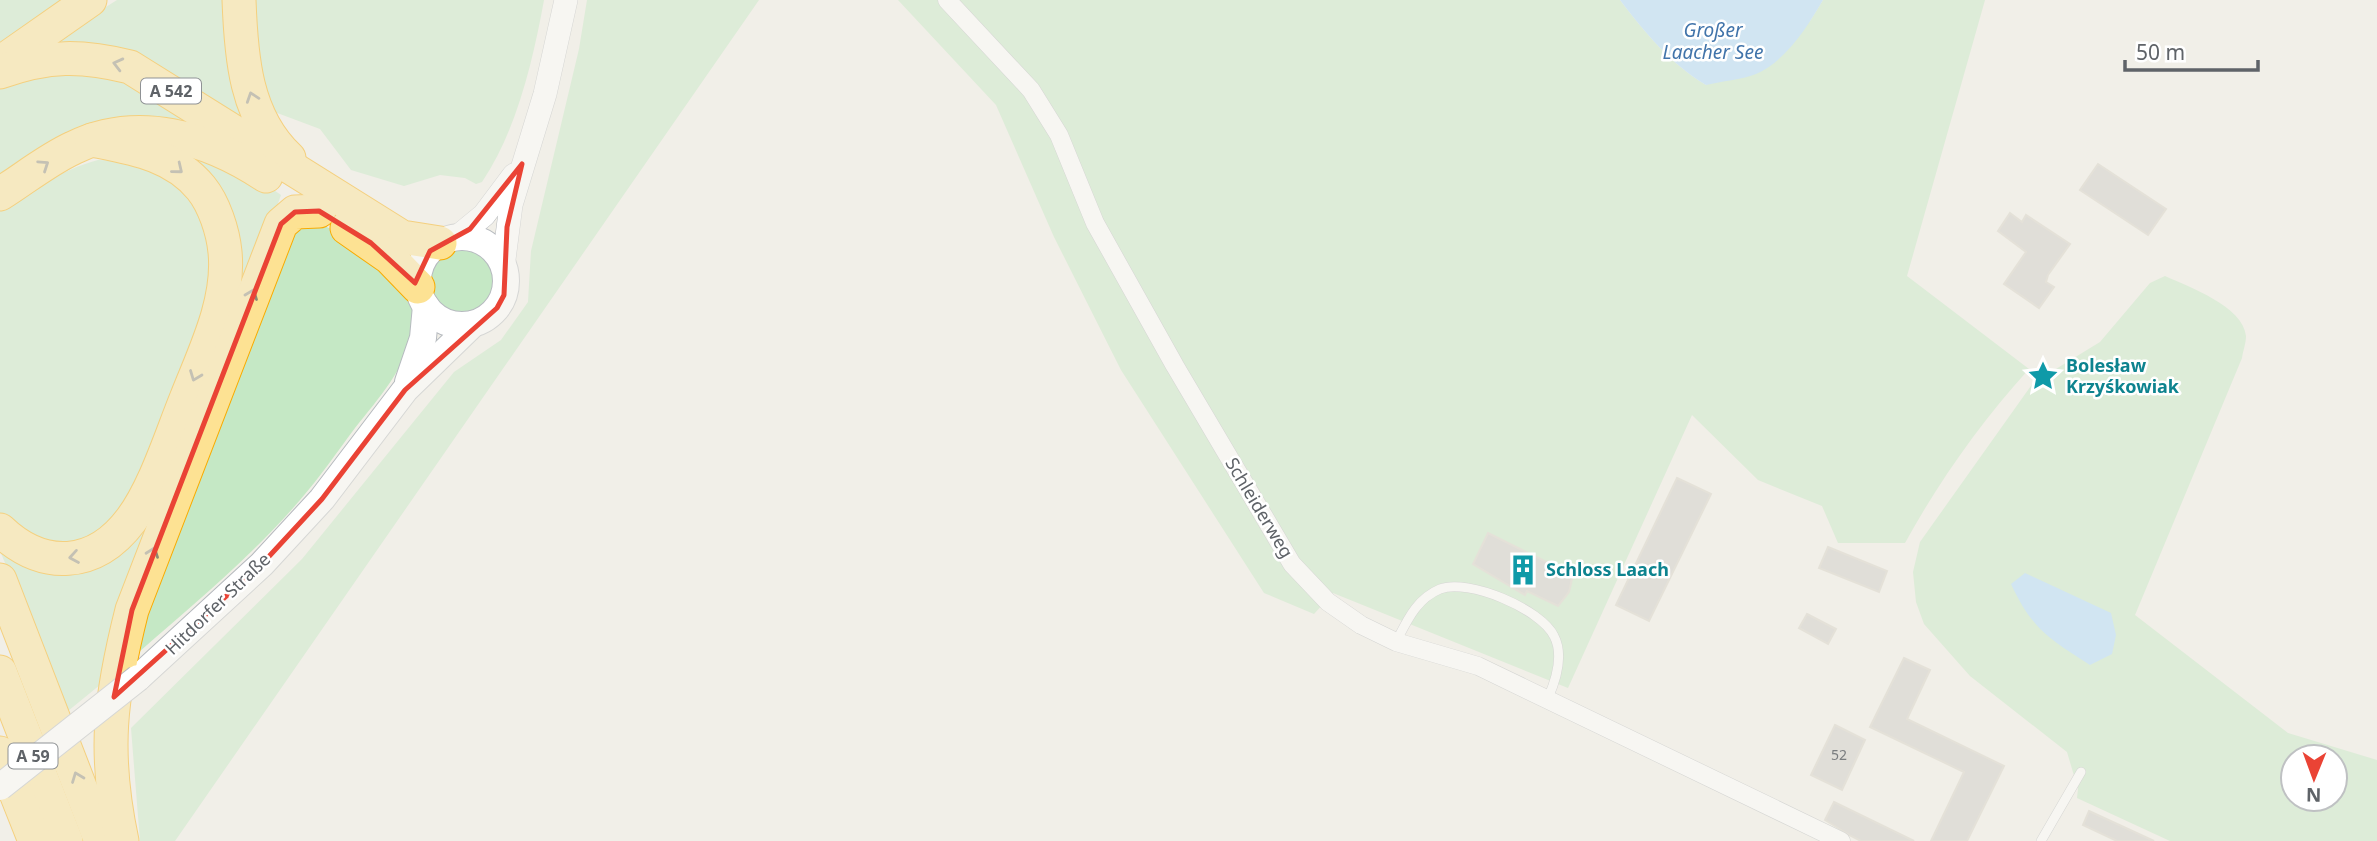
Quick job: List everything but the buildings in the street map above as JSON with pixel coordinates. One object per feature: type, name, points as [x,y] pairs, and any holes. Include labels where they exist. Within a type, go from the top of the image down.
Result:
[{"type":"highway","points":[[0,63],[90,0]]},
{"type":"highway","points":[[122,841],[111,790],[109,739],[118,664],[132,610],[281,224],[295,212],[321,200],[275,145],[258,114],[247,82],[239,0]]},
{"type":"highway","name":"A 542","points":[[0,72],[60,57],[92,58],[130,67],[321,200],[371,243],[422,297]]},
{"type":"highway","name":"A 542","points":[[0,194],[59,155],[92,140],[131,132],[175,135],[402,237],[448,241]]},
{"type":"highway","points":[[0,530],[17,546],[43,556],[67,560],[92,553],[112,541],[132,519],[148,490],[214,326],[223,284],[225,252],[218,221],[201,188],[172,163],[156,155],[92,140]]},
{"type":"highway","points":[[0,580],[101,841]]},
{"type":"highway","name":"A 59","points":[[0,672],[66,841]]},
{"type":"highway","name":"A 59","points":[[0,753],[35,841]]},
{"type":"main road","points":[[448,241],[479,241],[498,256],[503,267],[505,288],[497,308],[473,324],[446,323],[422,297],[422,262],[448,241]]},
{"type":"main road","name":"Hitdorfer Straße","points":[[405,390],[423,338],[422,297]]},
{"type":"main road","name":"Hitdorfer Straße","points":[[0,787],[138,678],[217,608],[321,499],[405,390],[473,324]]},
{"type":"street","points":[[503,267],[507,227],[522,164],[545,94],[566,0]]},
{"type":"street","name":"Schleiderweg","points":[[947,0],[1031,90],[1059,135],[1095,223],[1120,269],[1292,564],[1328,602],[1361,625],[1396,642],[1478,666],[1841,841]]},
{"type":"street","points":[[448,241],[484,215],[522,164]]},
{"type":"lane","points":[[1396,642],[1419,603],[1441,589],[1455,586],[1486,592],[1537,617],[1555,636],[1558,666],[1548,698]]},
{"type":"lane","points":[[2041,841],[2081,772]]},
{"type":"highlighted area","points":[[522,164],[507,227],[504,295],[497,308],[405,390],[322,499],[262,564],[114,697],[132,610],[281,224],[295,212],[319,211],[371,243],[415,283],[430,251],[470,229]]},
{"type":"green space","points":[[0,0],[73,0],[0,50]]},
{"type":"green space","points":[[117,0],[230,0],[251,125],[214,106],[35,52]]},
{"type":"green space","points":[[250,0],[544,0],[522,94],[505,140],[482,182],[476,184],[465,178],[440,175],[404,186],[351,170],[320,129],[272,111],[255,61]]},
{"type":"green space","points":[[587,0],[759,0],[175,841],[140,841],[131,728],[302,559],[454,372],[501,340],[528,302],[531,251],[579,49]]},
{"type":"green space","points":[[898,0],[1620,0],[1659,47],[1681,68],[1706,85],[1810,21],[1823,0],[1985,0],[1907,276],[2029,369],[1962,453],[1905,543],[1838,543],[1822,506],[1758,480],[1692,415],[1568,688],[1333,593],[1314,614],[1264,593],[1121,370],[1054,237],[996,105]]},
{"type":"green space","points":[[36,71],[117,76],[241,149],[194,132],[0,180],[0,84]]},
{"type":"green space","points":[[134,139],[256,178],[281,195],[106,680],[68,711],[0,551],[34,563],[136,525],[230,231]]},
{"type":"green space","points":[[98,160],[129,161],[173,181],[200,209],[217,282],[123,518],[70,549],[0,522],[0,211],[59,175]]},
{"type":"green space","points":[[306,218],[340,234],[378,260],[406,292],[413,310],[413,329],[405,356],[382,394],[280,522],[214,586],[123,666],[286,228]]},
{"type":"green space","points":[[461,248],[484,257],[493,280],[484,303],[461,312],[438,303],[429,280],[438,257]]},
{"type":"green space","points":[[2165,276],[2213,299],[2243,325],[2246,336],[2242,358],[2135,615],[2288,733],[2321,743],[2279,743],[2279,813],[2349,813],[2349,752],[2377,760],[2377,841],[2170,841],[2077,798],[2078,789],[2067,752],[1970,676],[1924,624],[1916,602],[1913,572],[1920,542],[2033,383],[2100,342],[2150,283]]},
{"type":"water","name":"Großer Laacher See","points":[[1620,0],[1823,0],[1795,42],[1777,61],[1756,74],[1706,85],[1681,68],[1659,47]]},
{"type":"water","points":[[2025,573],[2111,613],[2116,635],[2112,654],[2090,665],[2043,632],[2026,612],[2011,584]]},
{"type":"place","name":"Bolesław Krzyśkowiak","points":[[2043,376]]},
{"type":"place","name":"Schloss Laach","points":[[1523,570]]}]
